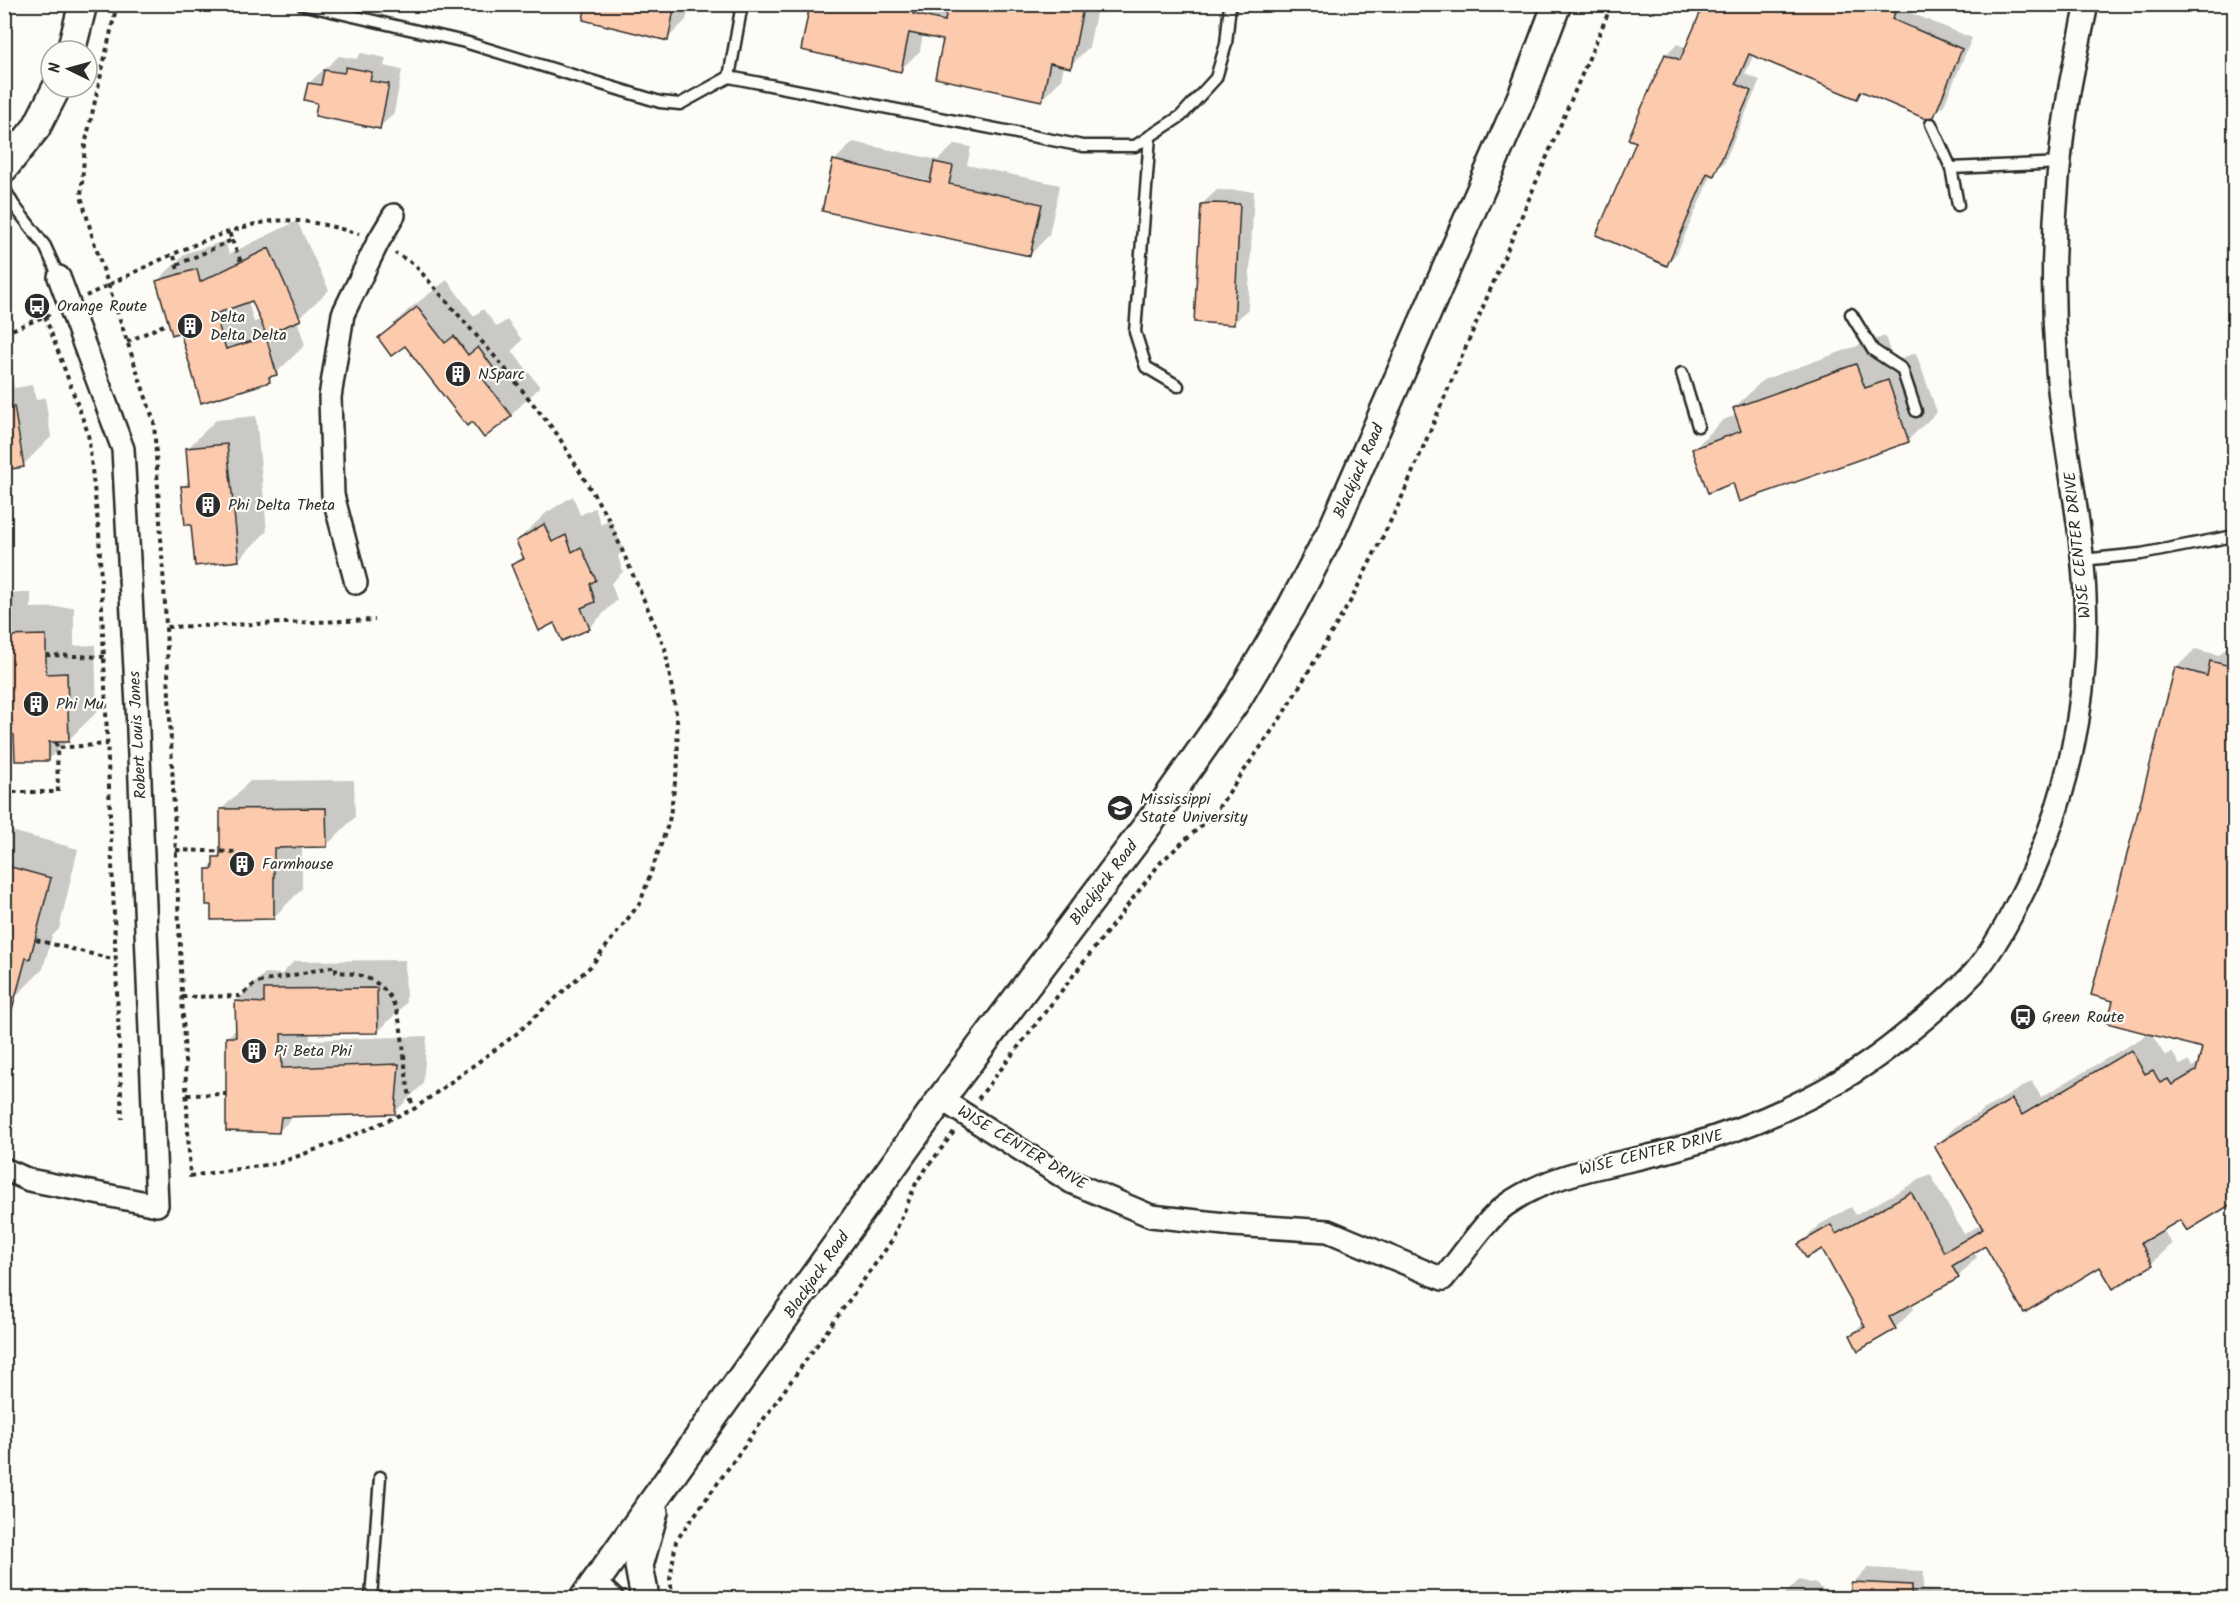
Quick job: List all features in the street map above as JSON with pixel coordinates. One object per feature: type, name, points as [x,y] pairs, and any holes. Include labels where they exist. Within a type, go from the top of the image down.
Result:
[{"type":"street","points":[[74,39],[83,4]]},
{"type":"street","name":"Blackjack Road","points":[[597,1593],[661,1492],[941,1099],[1159,810],[1238,698],[1292,608],[1334,528],[1524,91],[1557,4]]},
{"type":"street","name":"WISE CENTER DRIVE","points":[[941,1099],[1071,1182],[1151,1216],[1234,1225],[1328,1231],[1443,1279],[1503,1206],[1559,1176],[1671,1151],[1729,1133],[1798,1102],[1839,1081],[1889,1048],[1974,973],[2006,926],[2046,841],[2061,797],[2075,734],[2083,678],[2086,624],[2082,560],[2057,370],[2056,250],[2068,96],[2087,4]]},
{"type":"street","points":[[4,168],[36,128],[51,99]]},
{"type":"street","points":[[356,583],[333,495],[330,397],[343,314],[378,242],[394,215]]},
{"type":"street","name":"Robert Louis Jones","points":[[4,1169],[40,1183],[157,1205],[137,705],[123,449],[59,277]]},
{"type":"street","points":[[645,1599],[639,1566],[661,1492]]},
{"type":"lane","points":[[301,4],[465,42],[660,102],[680,104],[729,77],[1083,146],[1135,146],[1180,116],[1216,78],[1226,44],[1230,4]]},
{"type":"lane","points":[[729,77],[742,4]]},
{"type":"lane","points":[[1931,124],[1951,168],[1958,205]]},
{"type":"lane","points":[[1150,136],[1135,332],[1146,367],[1178,386]]},
{"type":"lane","points":[[1951,168],[2061,164]]},
{"type":"lane","points":[[4,188],[13,204],[45,246],[59,277]]},
{"type":"lane","points":[[1851,314],[1873,350],[1902,369],[1916,411]]},
{"type":"lane","points":[[1682,373],[1698,426]]},
{"type":"lane","points":[[2082,560],[2142,554],[2235,536]]},
{"type":"lane","points":[[371,1599],[380,1477]]},
{"type":"path","points":[[108,285],[229,232],[274,221],[329,224],[368,236],[414,264],[503,366],[557,434],[608,518],[665,648],[677,719],[678,763],[669,822],[640,903],[591,966],[524,1027],[414,1109],[279,1163],[190,1176],[166,627],[154,422],[108,285],[81,196],[85,145],[117,4]]},
{"type":"path","points":[[229,232],[241,262]]},
{"type":"path","points":[[177,265],[232,240]]},
{"type":"path","points":[[174,256],[179,274]]},
{"type":"path","points":[[45,316],[88,433],[99,532],[122,1119]]},
{"type":"path","points":[[127,342],[168,323]]},
{"type":"path","points":[[166,627],[375,620]]},
{"type":"path","points":[[46,655],[104,657]]},
{"type":"path","points":[[4,792],[58,792],[57,745],[108,744]]},
{"type":"path","points":[[176,850],[236,852]]},
{"type":"path","points":[[36,940],[116,960]]},
{"type":"path","points":[[182,997],[240,996],[256,983],[336,966],[336,972],[354,973],[372,979],[382,987],[396,1007],[404,1040],[408,1094],[414,1109]]},
{"type":"path","points":[[187,1095],[226,1094]]},
{"type":"building","points":[[586,4],[675,4],[668,41],[583,20]]},
{"type":"building","points":[[810,4],[915,4],[913,14],[945,21],[948,4],[1068,4],[1083,8],[1071,68],[1050,63],[1042,101],[935,78],[943,40],[909,33],[901,72],[801,50]]},
{"type":"building","points":[[1704,4],[1876,4],[1895,13],[1892,19],[1962,49],[1934,117],[1926,119],[1861,91],[1857,99],[1749,54],[1736,84],[1751,91],[1714,176],[1707,173],[1667,266],[1596,235],[1636,142],[1628,139],[1665,54],[1680,60]]},
{"type":"building","points":[[346,67],[372,72],[370,81],[389,84],[380,129],[315,116],[317,103],[304,100],[308,83],[321,85],[324,70],[344,73]]},
{"type":"building","points":[[833,160],[930,182],[934,162],[953,166],[949,184],[1042,204],[1030,256],[822,211]]},
{"type":"building","points":[[1201,204],[1240,204],[1234,325],[1194,322]]},
{"type":"building","name":"Delta Delta Delta","points":[[269,248],[301,320],[266,334],[252,301],[215,314],[226,349],[266,337],[277,375],[269,377],[270,382],[201,403],[180,332],[172,335],[156,281],[197,269],[200,282]]},
{"type":"building","name":"NSparc","points":[[417,307],[445,343],[454,336],[468,355],[478,347],[495,370],[483,379],[512,416],[484,438],[472,422],[467,426],[405,346],[391,356],[378,338]]},
{"type":"building","points":[[1856,364],[1865,388],[1888,380],[1909,442],[1739,502],[1733,483],[1708,493],[1692,449],[1741,431],[1733,408]]},
{"type":"building","points":[[14,406],[24,467],[4,470],[4,407]]},
{"type":"building","name":"Phi Delta Theta","points":[[227,444],[239,561],[195,566],[191,525],[185,525],[181,486],[189,486],[186,448]]},
{"type":"building","points":[[544,524],[552,542],[566,535],[572,552],[581,547],[596,580],[590,584],[595,602],[581,608],[590,629],[562,641],[554,623],[539,631],[511,565],[524,559],[516,541]]},
{"type":"building","name":"Phi Mu","points":[[46,635],[46,674],[67,673],[69,742],[49,742],[49,761],[15,761],[14,735],[4,735],[4,636]]},
{"type":"building","points":[[2210,661],[2235,667],[2235,1202],[2187,1231],[2180,1220],[2141,1243],[2153,1265],[2113,1289],[2100,1267],[2024,1313],[1985,1246],[1952,1266],[1959,1278],[1889,1317],[1896,1329],[1858,1351],[1850,1335],[1865,1327],[1822,1249],[1806,1258],[1798,1244],[1831,1225],[1836,1234],[1911,1192],[1944,1252],[1983,1229],[1934,1146],[2012,1099],[2022,1115],[2131,1050],[2145,1074],[2153,1070],[2160,1083],[2168,1079],[2172,1085],[2196,1071],[2202,1048],[2107,1023],[2113,1001],[2091,995],[2175,667],[2207,676]]},
{"type":"building","name":"Farmhouse","points":[[326,808],[327,847],[274,848],[274,919],[211,920],[211,905],[206,905],[206,869],[213,869],[213,857],[220,857],[220,809]]},
{"type":"building","points":[[4,865],[51,878],[30,959],[26,958],[10,1017],[4,1016]]},
{"type":"building","name":"Pi Beta Phi","points":[[377,988],[378,1033],[281,1034],[282,1068],[399,1064],[395,1114],[281,1117],[279,1133],[226,1131],[226,1037],[236,1037],[235,1001],[264,1003],[264,989]]},
{"type":"building","points":[[1851,1582],[1912,1585],[1911,1599],[1851,1599]]},
{"type":"place","name":"Orange Route","points":[[37,306]]},
{"type":"place","name":"Delta Delta Delta","points":[[190,326]]},
{"type":"place","name":"NSparc","points":[[458,374]]},
{"type":"place","name":"Phi Delta Theta","points":[[208,505]]},
{"type":"place","name":"Phi Mu","points":[[36,704]]},
{"type":"place","name":"Mississippi State University","points":[[1120,808]]},
{"type":"place","name":"Farmhouse","points":[[242,864]]},
{"type":"place","name":"Green Route","points":[[2023,1017]]},
{"type":"place","name":"Pi Beta Phi","points":[[254,1051]]}]
